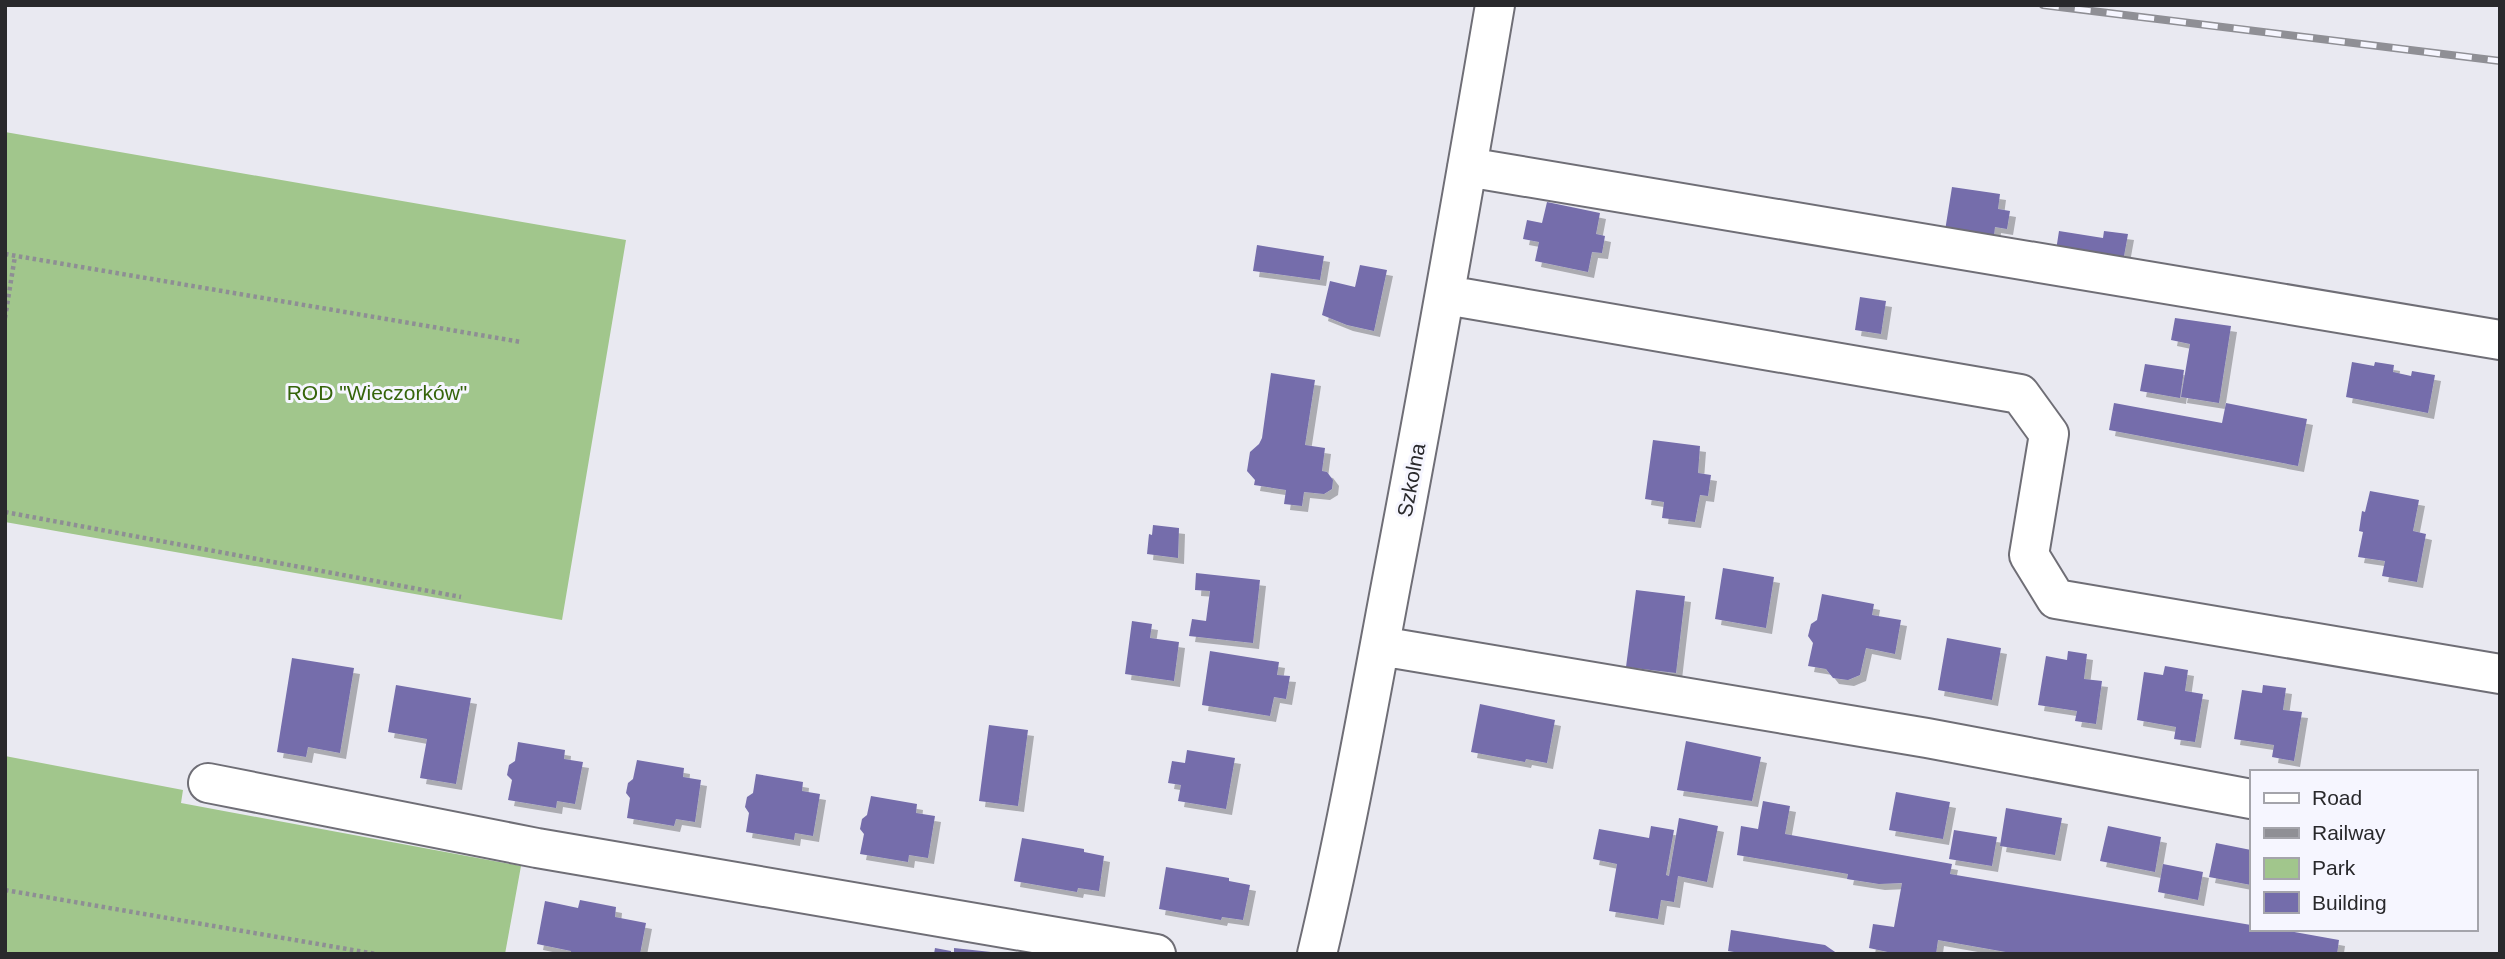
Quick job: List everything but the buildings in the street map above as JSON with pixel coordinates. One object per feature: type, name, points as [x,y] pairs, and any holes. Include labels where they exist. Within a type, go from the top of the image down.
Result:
[{"type":"street","name":"Szkolna","points":[[1317,954],[1334,882],[1446,295],[1495,5]]},
{"type":"street","points":[[1467,167],[2500,340]]},
{"type":"street","points":[[1446,295],[2020,394],[2049,434],[2029,555],[2056,599],[2500,674]]},
{"type":"street","points":[[1380,646],[1927,738],[2250,799]]},
{"type":"street","points":[[208,783],[537,848],[1156,954]]},
{"type":"path","points":[[5,254],[521,342]]},
{"type":"path","points":[[5,318],[15,256]]},
{"type":"path","points":[[5,512],[461,597]]},
{"type":"path","points":[[5,890],[376,954]]},
{"type":"green space","name":"ROD \"Wieczorków\"","points":[[5,132],[626,240],[562,620],[5,522]]},
{"type":"green space","points":[[5,756],[183,790],[181,803],[521,866],[505,954],[5,954]]},
{"type":"railway","points":[[2043,5],[2500,61]]}]
